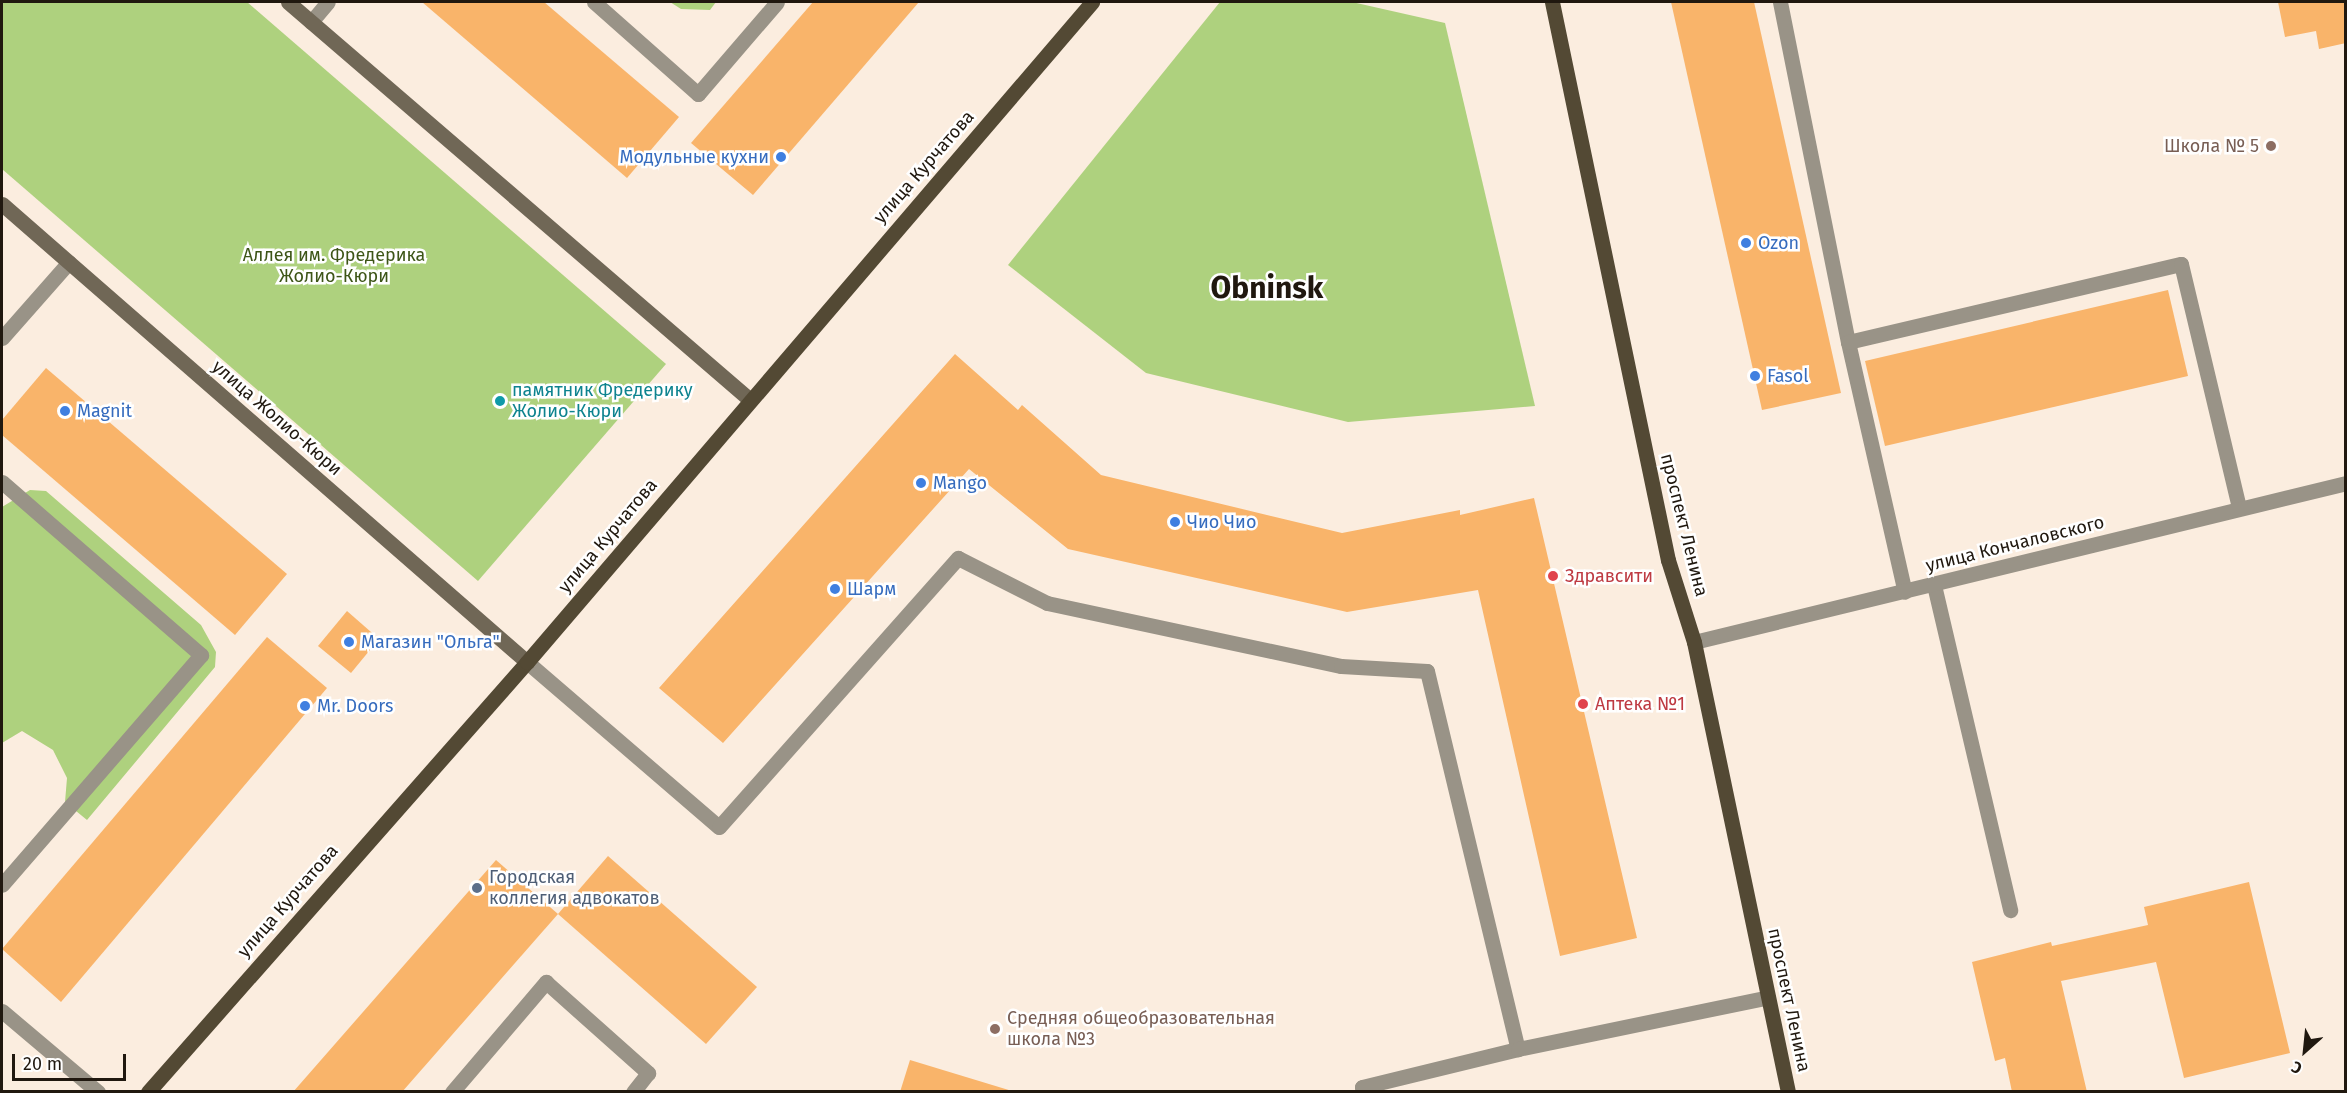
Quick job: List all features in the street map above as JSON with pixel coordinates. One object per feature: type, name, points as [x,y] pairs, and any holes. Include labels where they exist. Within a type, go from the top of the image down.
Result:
[{"type":"main road","name":"улица Курчатова","points":[[148,1092],[527,662],[749,399],[1092,2]]},
{"type":"main road","name":"проспект Ленина","points":[[1552,2],[1668,560],[1694,642],[1788,1092]]},
{"type":"street","points":[[288,2],[749,399]]},
{"type":"street","points":[[311,22],[328,2]]},
{"type":"street","points":[[594,2],[698,93],[777,2]]},
{"type":"street","points":[[1780,2],[1848,342],[1905,592]]},
{"type":"street","name":"улица Жолио-Кюри","points":[[2,204],[527,662]]},
{"type":"street","points":[[2,338],[69,262]]},
{"type":"street","points":[[1848,342],[2181,264],[2240,507]]},
{"type":"street","name":"улица Кончаловского","points":[[1694,642],[2346,483]]},
{"type":"street","points":[[2,484],[201,655],[2,885]]},
{"type":"street","points":[[527,662],[719,827],[958,558],[1047,603],[1341,666],[1427,671],[1518,1049]]},
{"type":"street","points":[[1934,585],[2010,910]]},
{"type":"street","points":[[452,1092],[546,982],[648,1073],[633,1092]]},
{"type":"street","points":[[1363,1092],[1362,1087],[1518,1049],[1768,997]]},
{"type":"street","points":[[2,1011],[98,1092]]},
{"type":"green space","name":"Аллея им. Фредерика Жолио-Кюри","points":[[2,2],[247,2],[666,364],[478,581],[2,169]]},
{"type":"green space","points":[[670,2],[716,2],[710,10],[681,9]]},
{"type":"green space","points":[[1220,2],[1352,2],[1445,23],[1535,406],[1348,422],[1146,373],[1008,265]]},
{"type":"green space","points":[[30,490],[46,491],[201,625],[216,652],[215,667],[87,820],[65,802],[67,778],[53,750],[22,731],[2,743],[2,507]]},
{"type":"building","points":[[422,2],[544,2],[679,117],[627,178]]},
{"type":"building","points":[[813,2],[919,2],[753,195],[691,143]]},
{"type":"building","points":[[1671,2],[1754,2],[1841,393],[1762,410]]},
{"type":"building","points":[[2278,2],[2346,2],[2346,43],[2319,49],[2316,31],[2285,37]]},
{"type":"building","points":[[2168,290],[2188,376],[1885,446],[1865,361]]},
{"type":"building","points":[[955,354],[1018,410],[1022,405],[1101,475],[1342,533],[1460,510],[1460,515],[1534,498],[1637,938],[1560,956],[1478,590],[1347,612],[1068,549],[969,469],[723,743],[659,688]]},
{"type":"building","points":[[46,368],[287,574],[235,635],[2,435],[2,420]]},
{"type":"building","name":"Магазин \"Ольга\"","points":[[347,611],[379,639],[351,673],[318,646]]},
{"type":"building","points":[[267,637],[327,688],[61,1002],[2,949]]},
{"type":"building","points":[[608,856],[757,987],[706,1044],[558,914]]},
{"type":"building","points":[[496,860],[558,914],[402,1092],[293,1092]]},
{"type":"building","points":[[2249,882],[2290,1053],[2184,1078],[2156,962],[2061,981],[2087,1092],[2012,1092],[2005,1058],[1995,1061],[1972,962],[2051,942],[2052,946],[2148,925],[2144,907]]},
{"type":"building","points":[[910,1060],[1012,1091],[1012,1092],[900,1092]]},
{"type":"place","name":"Школа № 5","points":[[2271,146]]},
{"type":"place","name":"Модульные кухни","points":[[781,157]]},
{"type":"place","name":"Ozon","points":[[1746,243]]},
{"type":"place","name":"Fasol","points":[[1755,376]]},
{"type":"place","name":"памятник Фредерику Жолио-Кюри","points":[[500,401]]},
{"type":"place","name":"Magnit","points":[[65,411]]},
{"type":"place","name":"Mango","points":[[921,483]]},
{"type":"place","name":"Чио Чио","points":[[1175,522]]},
{"type":"place","name":"Здравсити","points":[[1553,576]]},
{"type":"place","name":"Шарм","points":[[835,589]]},
{"type":"place","name":"Магазин \"Ольга\"","points":[[349,642]]},
{"type":"place","name":"Аптека №1","points":[[1583,704]]},
{"type":"place","name":"Mr. Doors","points":[[305,706]]},
{"type":"place","name":"Городская коллегия адвокатов","points":[[477,888]]},
{"type":"place","name":"Средняя общеобразовательная школа №3","points":[[995,1029]]},
{"type":"district","name":"Obninsk","points":[[1267,288]]}]
